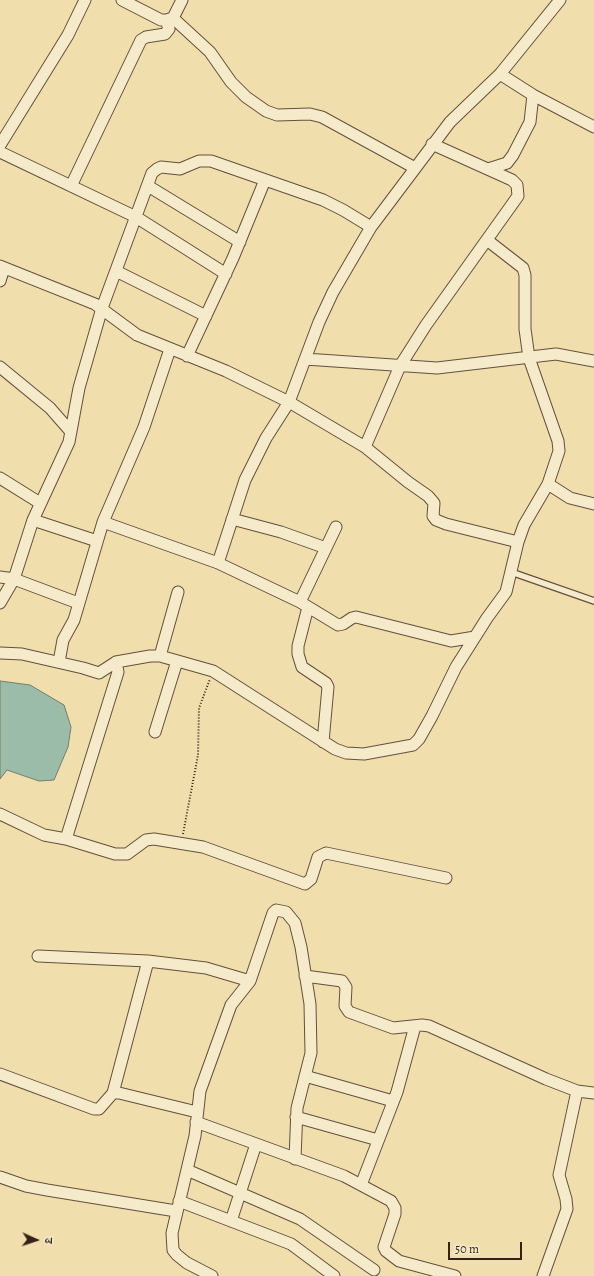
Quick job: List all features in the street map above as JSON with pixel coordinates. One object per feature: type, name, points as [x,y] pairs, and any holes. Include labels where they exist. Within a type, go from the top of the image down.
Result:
[{"type":"street","points":[[0,145],[68,35],[85,0]]},
{"type":"street","points":[[122,0],[161,20],[170,19],[210,52],[231,82],[246,97],[266,111],[277,115],[310,114],[322,117],[415,168]]},
{"type":"street","points":[[71,186],[141,40],[146,37],[165,34],[169,29],[170,19],[182,0]]},
{"type":"street","points":[[218,564],[245,480],[266,438],[289,402],[319,322],[333,292],[371,227],[450,122],[500,74],[560,0]]},
{"type":"street","points":[[500,74],[533,95],[594,126]]},
{"type":"street","points":[[488,169],[507,163],[513,155],[530,122],[533,95]]},
{"type":"street","points":[[365,447],[400,366],[426,325],[518,196],[519,190],[517,185],[512,180],[432,144]]},
{"type":"street","points":[[0,152],[136,217],[226,274]]},
{"type":"street","points":[[0,603],[14,579],[33,520],[69,442],[79,388],[102,308],[152,173],[161,167],[180,169],[204,160],[323,200],[344,210],[371,227]]},
{"type":"street","points":[[187,356],[226,274],[265,180]]},
{"type":"street","points":[[148,186],[240,242]]},
{"type":"street","points":[[0,653],[22,654],[99,673],[116,662],[150,656],[160,656],[213,671],[323,742],[346,753],[364,754],[413,746],[419,739],[432,716],[456,667],[506,592],[518,542],[527,520],[548,484],[559,451],[558,441],[529,358],[525,329],[525,275],[523,268],[487,240]]},
{"type":"street","points":[[0,281],[2,267],[102,308],[119,324],[137,335],[226,371],[289,402],[365,447],[432,499],[434,518],[446,524],[518,542]]},
{"type":"street","points":[[116,271],[206,316]]},
{"type":"street","points":[[58,662],[64,640],[74,620],[103,522],[144,427],[170,349]]},
{"type":"street","points":[[305,359],[437,368],[556,354],[594,360]]},
{"type":"street","points":[[0,367],[50,408],[71,432]]},
{"type":"street","points":[[0,478],[40,503]]},
{"type":"street","points":[[548,484],[561,494],[570,498],[594,504]]},
{"type":"street","points":[[232,519],[281,532],[326,548]]},
{"type":"street","points":[[33,520],[97,541]]},
{"type":"street","points":[[103,522],[218,564],[304,605],[338,625],[356,617],[451,641],[475,637]]},
{"type":"street","points":[[323,742],[328,687],[326,683],[302,667],[298,654],[298,646],[304,605],[326,548],[336,528]]},
{"type":"street","points":[[0,577],[14,579],[78,603]]},
{"type":"street","points":[[160,656],[178,592]]},
{"type":"street","points":[[155,732],[177,661]]},
{"type":"street","points":[[66,839],[118,672],[116,662]]},
{"type":"street","points":[[0,814],[44,835],[66,839],[121,855],[127,854],[150,839],[181,845],[203,847],[305,884],[311,879],[318,857],[326,853],[446,878]]},
{"type":"street","points":[[210,1276],[187,1263],[177,1255],[173,1250],[172,1233],[177,1206],[195,1136],[200,1091],[231,1005],[250,981],[273,913],[276,910],[286,912],[294,923],[302,947],[310,1004],[311,1053],[297,1108],[295,1159]]},
{"type":"street","points":[[38,956],[148,961],[206,968],[250,981]]},
{"type":"street","points":[[0,1074],[94,1109],[99,1109],[113,1093],[148,961]]},
{"type":"street","points":[[305,976],[342,980],[346,987],[345,1006],[348,1012],[393,1028],[422,1024],[438,1029],[546,1079],[577,1091],[594,1093]]},
{"type":"street","points":[[361,1185],[393,1101],[414,1026]]},
{"type":"street","points":[[305,1076],[393,1101]]},
{"type":"street","points":[[543,1276],[566,1209],[566,1199],[559,1175],[577,1091]]},
{"type":"street","points":[[113,1093],[118,1093],[196,1117],[256,1144],[344,1176],[391,1201],[394,1205],[395,1214],[384,1247],[386,1251],[399,1261],[455,1276]]},
{"type":"street","points":[[296,1117],[378,1140]]},
{"type":"street","points":[[231,1221],[256,1144]]},
{"type":"street","points":[[187,1170],[300,1219],[372,1273],[386,1251]]},
{"type":"street","points":[[0,1177],[26,1186],[47,1190],[177,1206],[231,1221],[291,1244],[334,1276]]},
{"type":"lane","points":[[511,572],[594,601]]},
{"type":"path","points":[[181,845],[198,755],[199,708],[213,671]]},
{"type":"shaded area","points":[[0,681],[30,685],[64,705],[71,727],[68,747],[54,780],[39,781],[7,770],[0,779]]}]
